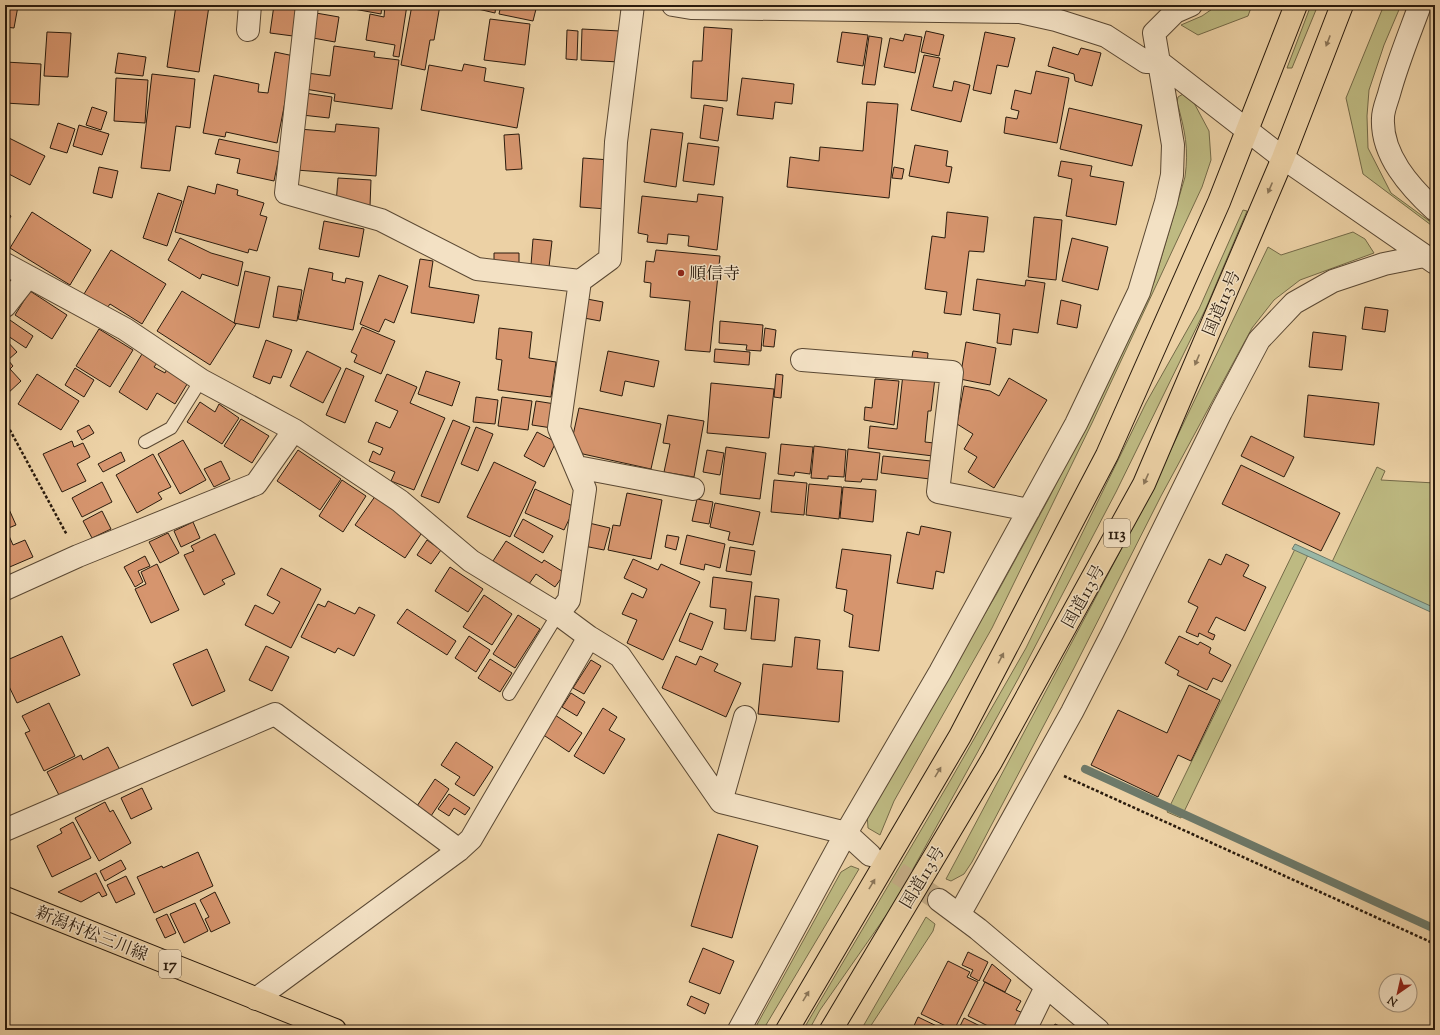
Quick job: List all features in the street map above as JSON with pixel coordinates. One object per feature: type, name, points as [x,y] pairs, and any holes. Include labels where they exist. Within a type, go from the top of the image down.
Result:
[{"type":"main road","points":[[786,1030],[960,736],[1107,455],[1219,202],[1296,5]]},
{"type":"main road","name":"国道113号","points":[[832,1030],[992,760],[1144,484],[1283,158],[1342,5]]},
{"type":"main road","name":"新潟村松三川線","points":[[5,898],[335,1030]]},
{"type":"street","points":[[248,30],[250,5]]},
{"type":"street","points":[[307,5],[286,193],[381,220],[477,269],[580,281],[610,259],[616,142],[633,5]]},
{"type":"street","points":[[673,5],[692,8],[1020,12],[1056,20],[1106,36],[1146,62],[1158,61],[1248,129],[1283,158],[1429,260]]},
{"type":"street","points":[[740,1030],[846,834],[940,672],[1076,424],[1138,292],[1166,202],[1172,175],[1172,145],[1154,33],[1175,12],[1191,5]]},
{"type":"street","points":[[1420,5],[1395,70],[1383,117],[1385,136],[1391,154],[1410,186],[1435,210]]},
{"type":"street","points":[[959,915],[984,867],[1044,766],[1113,632],[1221,412],[1259,340],[1294,303],[1333,281],[1384,264],[1429,260]]},
{"type":"street","points":[[5,264],[27,278],[125,330],[201,380],[294,430],[400,501],[471,561],[558,614],[589,637],[620,656],[721,802],[846,834],[870,855]]},
{"type":"street","points":[[5,306],[27,278]]},
{"type":"street","points":[[558,614],[568,600],[585,489],[577,467],[559,428],[580,281]]},
{"type":"street","points":[[802,360],[952,372],[938,492],[1029,510]]},
{"type":"street","points":[[5,589],[78,556],[256,484],[294,430]]},
{"type":"street","points":[[577,467],[693,489]]},
{"type":"street","points":[[256,999],[459,850],[471,839],[589,637]]},
{"type":"street","points":[[5,830],[275,714],[459,850]]},
{"type":"street","points":[[721,802],[745,717]]},
{"type":"street","points":[[939,900],[978,929],[1098,1030]]},
{"type":"street","points":[[1025,1030],[1046,987]]},
{"type":"lane","points":[[144,442],[171,428],[201,380]]},
{"type":"lane","points":[[509,694],[558,614]]},
{"type":"path","points":[[5,421],[78,556]]},
{"type":"path","points":[[1044,766],[1435,944]]},
{"type":"shaded area","points":[[1218,5],[1252,5],[1248,16],[1198,35],[1181,25],[1202,16]]},
{"type":"shaded area","points":[[1311,5],[1318,5],[1292,68],[1287,68]]},
{"type":"shaded area","points":[[1384,5],[1401,5],[1384,45],[1369,90],[1367,116],[1368,148],[1391,193],[1432,223],[1435,228],[1363,174],[1346,98]]},
{"type":"shaded area","points":[[1183,94],[1193,101],[1209,131],[1211,160],[1202,187],[1092,423],[992,628],[894,801],[880,835],[868,828],[867,813],[996,595],[1048,500],[1143,309],[1154,282],[1185,177],[1187,157],[1186,140],[1177,102],[1178,97]]},
{"type":"shaded area","points":[[1243,210],[1247,211],[1206,308],[1116,492],[1018,679],[892,907],[820,1010],[809,1030],[803,1030],[950,781],[1026,648],[1146,403],[1199,309]]},
{"type":"shaded area","points":[[1353,232],[1365,239],[1374,253],[1300,280],[1274,300],[1252,328],[1161,496],[1074,668],[972,862],[964,874],[951,881],[946,879],[1140,514],[1268,247],[1281,255]]},
{"type":"shaded area","points":[[1377,467],[1385,471],[1381,480],[1435,483],[1435,609],[1332,562]]},
{"type":"shaded area","points":[[1295,544],[1435,608],[1435,614],[1292,549]]},
{"type":"shaded area","points":[[1295,549],[1308,555],[1181,818],[1167,812]]},
{"type":"shaded area","points":[[851,866],[859,869],[763,1030],[754,1030],[841,872]]},
{"type":"shaded area","points":[[926,917],[935,924],[933,931],[868,1030],[861,1030]]},
{"type":"building","points":[[5,5],[18,6],[14,28],[5,27]]},
{"type":"building","points":[[176,5],[209,6],[199,72],[167,67]]},
{"type":"building","points":[[274,5],[297,5],[293,36],[270,33]]},
{"type":"building","points":[[332,5],[382,5],[381,14]]},
{"type":"building","points":[[385,5],[407,5],[399,57],[393,56],[395,45],[366,40],[370,14],[384,17]]},
{"type":"building","points":[[412,5],[440,5],[434,40],[430,40],[425,70],[401,65]]},
{"type":"building","points":[[479,5],[496,5],[495,13],[478,9]]},
{"type":"building","points":[[501,5],[537,5],[533,21],[499,14]]},
{"type":"building","points":[[316,13],[339,17],[335,42],[313,38]]},
{"type":"building","points":[[490,19],[530,24],[525,65],[484,60]]},
{"type":"building","points":[[704,27],[732,29],[727,101],[691,98],[693,61],[702,61]]},
{"type":"building","points":[[582,29],[620,31],[619,62],[581,60]]},
{"type":"building","points":[[567,30],[578,31],[577,60],[566,59]]},
{"type":"building","points":[[926,31],[944,35],[939,56],[921,52]]},
{"type":"building","points":[[47,32],[71,33],[68,77],[44,76]]},
{"type":"building","points":[[842,32],[868,35],[863,66],[837,62]]},
{"type":"building","points":[[985,32],[1015,38],[1008,67],[997,65],[991,94],[973,90]]},
{"type":"building","points":[[905,34],[922,37],[915,73],[884,67],[890,38],[903,41]]},
{"type":"building","points":[[869,36],[882,38],[875,85],[862,84]]},
{"type":"building","points":[[334,46],[375,52],[374,57],[399,60],[392,109],[334,101],[335,94],[305,89],[307,73],[330,76]]},
{"type":"building","points":[[1053,47],[1078,55],[1081,48],[1101,53],[1092,86],[1075,81],[1074,74],[1048,66]]},
{"type":"building","points":[[275,52],[294,56],[277,143],[226,132],[225,137],[203,133],[214,75],[259,84],[258,92],[268,93]]},
{"type":"building","points":[[118,53],[146,57],[143,76],[115,73]]},
{"type":"building","points":[[924,55],[940,58],[933,87],[952,91],[954,81],[970,85],[961,122],[911,110]]},
{"type":"building","points":[[5,62],[41,64],[39,105],[5,103]]},
{"type":"building","points":[[464,64],[486,68],[484,81],[524,88],[517,128],[421,110],[429,65],[462,71]]},
{"type":"building","points":[[1036,71],[1069,78],[1057,143],[1004,133],[1006,117],[1017,119],[1019,111],[1011,109],[1015,90],[1031,94]]},
{"type":"building","points":[[152,74],[195,79],[190,128],[176,126],[170,171],[141,168]]},
{"type":"building","points":[[116,78],[148,80],[145,123],[114,121]]},
{"type":"building","points":[[742,78],[794,84],[792,104],[775,102],[773,119],[737,115]]},
{"type":"building","points":[[305,93],[332,97],[329,118],[302,115]]},
{"type":"building","points":[[867,102],[898,104],[889,198],[787,187],[790,157],[819,161],[820,147],[863,151]]},
{"type":"building","points":[[704,105],[723,108],[718,141],[700,138]]},
{"type":"building","points":[[92,107],[107,112],[101,130],[86,125]]},
{"type":"building","points":[[1069,108],[1142,125],[1132,166],[1060,149]]},
{"type":"building","points":[[58,123],[75,129],[67,153],[50,148]]},
{"type":"building","points":[[336,124],[379,128],[376,176],[296,170],[299,129],[335,132]]},
{"type":"building","points":[[79,125],[109,134],[102,155],[73,146]]},
{"type":"building","points":[[651,129],[683,133],[676,187],[644,182]]},
{"type":"building","points":[[519,134],[522,169],[506,170],[504,135]]},
{"type":"building","points":[[5,136],[45,156],[30,185],[5,172]]},
{"type":"building","points":[[219,139],[280,152],[274,181],[237,173],[240,159],[215,154]]},
{"type":"building","points":[[688,143],[719,147],[714,185],[683,181]]},
{"type":"building","points":[[915,145],[948,151],[946,166],[952,167],[949,183],[909,176]]},
{"type":"building","points":[[583,158],[610,160],[607,209],[580,207]]},
{"type":"building","points":[[1061,161],[1092,166],[1090,176],[1124,182],[1116,225],[1066,216],[1072,179],[1058,176]]},
{"type":"building","points":[[99,167],[118,171],[112,198],[93,193]]},
{"type":"building","points":[[894,167],[904,169],[902,179],[892,178]]},
{"type":"building","points":[[338,178],[371,180],[370,206],[336,204]]},
{"type":"building","points":[[217,184],[238,190],[237,195],[264,203],[260,215],[267,217],[257,251],[249,249],[248,253],[175,232],[188,186],[215,194]]},
{"type":"building","points":[[158,193],[182,201],[167,246],[143,238]]},
{"type":"building","points":[[698,194],[723,197],[717,250],[688,246],[689,236],[668,234],[667,244],[647,242],[648,235],[638,233],[642,196],[697,202]]},
{"type":"building","points":[[5,212],[11,216],[5,227]]},
{"type":"building","points":[[32,212],[91,250],[70,285],[10,248]]},
{"type":"building","points":[[947,212],[988,217],[984,252],[969,251],[961,315],[944,313],[947,292],[925,289],[932,236],[945,238]]},
{"type":"building","points":[[1034,217],[1062,220],[1056,280],[1028,277]]},
{"type":"building","points":[[324,221],[364,229],[359,257],[319,249]]},
{"type":"building","points":[[180,238],[211,253],[243,262],[238,286],[202,274],[200,279],[168,260]]},
{"type":"building","points":[[1072,238],[1108,247],[1098,290],[1062,281]]},
{"type":"building","points":[[533,239],[552,241],[549,267],[531,265]]},
{"type":"building","points":[[111,250],[166,284],[142,324],[110,304],[107,308],[84,294]]},
{"type":"building","points":[[656,250],[720,256],[710,352],[685,350],[690,301],[650,297],[651,283],[644,282],[646,261],[654,262]]},
{"type":"building","points":[[494,253],[519,253],[519,267],[494,267]]},
{"type":"building","points":[[420,259],[433,261],[429,287],[479,295],[474,323],[411,313]]},
{"type":"building","points":[[309,268],[333,273],[332,280],[345,283],[346,278],[363,282],[353,330],[298,319]]},
{"type":"building","points":[[245,271],[270,277],[259,328],[234,323]]},
{"type":"building","points":[[379,275],[408,286],[394,323],[385,319],[379,332],[360,324]]},
{"type":"building","points":[[5,277],[9,280],[5,286]]},
{"type":"building","points":[[977,279],[1025,286],[1026,280],[1045,283],[1038,333],[1013,329],[1011,345],[997,343],[1000,314],[973,310]]},
{"type":"building","points":[[278,286],[302,290],[297,321],[273,317]]},
{"type":"building","points":[[30,291],[67,315],[52,339],[15,315]]},
{"type":"building","points":[[182,291],[236,324],[210,365],[157,331]]},
{"type":"building","points":[[587,299],[603,302],[600,321],[584,318]]},
{"type":"building","points":[[1061,300],[1081,305],[1077,328],[1057,324]]},
{"type":"building","points":[[1365,307],[1388,310],[1385,332],[1362,329]]},
{"type":"building","points":[[7,318],[33,336],[26,348],[5,334]]},
{"type":"building","points":[[720,321],[763,325],[761,351],[746,350],[747,345],[719,343]]},
{"type":"building","points":[[362,327],[395,341],[381,374],[354,362],[357,355],[351,352]]},
{"type":"building","points":[[499,328],[532,332],[529,358],[556,362],[551,397],[498,390],[502,360],[496,359]]},
{"type":"building","points":[[765,328],[776,330],[774,347],[763,346]]},
{"type":"building","points":[[99,329],[133,350],[110,387],[76,366]]},
{"type":"building","points":[[1313,332],[1346,336],[1342,370],[1309,367]]},
{"type":"building","points":[[5,339],[17,352],[8,360],[13,366],[10,369],[21,381],[6,395]]},
{"type":"building","points":[[266,340],[292,350],[281,378],[273,376],[270,384],[253,377]]},
{"type":"building","points":[[966,342],[996,348],[990,385],[960,379]]},
{"type":"building","points":[[715,349],[750,352],[749,365],[714,362]]},
{"type":"building","points":[[307,351],[341,368],[323,403],[290,386]]},
{"type":"building","points":[[608,351],[659,361],[654,387],[625,381],[622,396],[600,391]]},
{"type":"building","points":[[913,351],[928,353],[927,365],[911,363]]},
{"type":"building","points":[[142,354],[157,363],[154,367],[165,373],[168,367],[189,381],[175,404],[157,393],[147,410],[119,392]]},
{"type":"building","points":[[75,368],[94,380],[84,397],[65,385]]},
{"type":"building","points":[[346,368],[364,376],[345,423],[326,415]]},
{"type":"building","points":[[426,371],[460,382],[452,406],[418,394]]},
{"type":"building","points":[[37,374],[79,401],[61,430],[18,404]]},
{"type":"building","points":[[387,374],[417,387],[410,403],[445,418],[414,490],[391,481],[395,472],[369,461],[373,451],[380,455],[383,448],[368,442],[376,422],[390,428],[398,411],[375,401]]},
{"type":"building","points":[[776,374],[783,375],[781,398],[774,397]]},
{"type":"building","points":[[903,374],[935,378],[931,411],[928,411],[925,442],[934,443],[933,456],[868,448],[870,426],[897,429]]},
{"type":"building","points":[[1009,378],[1047,400],[994,488],[968,472],[977,457],[964,449],[973,434],[957,424],[964,386],[990,391],[999,396]]},
{"type":"building","points":[[875,379],[899,381],[894,425],[864,420],[865,407],[872,408]]},
{"type":"building","points":[[711,383],[774,389],[769,438],[707,433]]},
{"type":"building","points":[[1308,395],[1379,403],[1374,445],[1304,437]]},
{"type":"building","points":[[476,397],[498,400],[495,424],[473,422]]},
{"type":"building","points":[[502,397],[532,401],[528,430],[498,426]]},
{"type":"building","points":[[536,401],[555,404],[552,428],[532,425]]},
{"type":"building","points":[[200,402],[215,412],[219,404],[239,418],[222,444],[187,422]]},
{"type":"building","points":[[579,408],[661,424],[651,469],[583,454],[572,440]]},
{"type":"building","points":[[668,415],[704,421],[694,477],[664,472],[670,444],[663,443]]},
{"type":"building","points":[[241,419],[269,436],[252,463],[224,446]]},
{"type":"building","points":[[453,420],[470,427],[439,503],[421,496]]},
{"type":"building","points":[[89,425],[94,433],[82,440],[77,431]]},
{"type":"building","points":[[476,427],[493,434],[478,471],[461,464]]},
{"type":"building","points":[[537,432],[556,442],[544,467],[524,456]]},
{"type":"building","points":[[1251,436],[1294,457],[1284,477],[1241,456]]},
{"type":"building","points":[[183,440],[206,480],[180,494],[158,454]]},
{"type":"building","points":[[72,441],[74,447],[83,443],[90,457],[77,464],[86,481],[62,492],[43,454]]},
{"type":"building","points":[[781,444],[813,447],[810,474],[795,472],[794,476],[778,474]]},
{"type":"building","points":[[814,446],[846,450],[844,477],[828,476],[828,479],[811,478]]},
{"type":"building","points":[[726,447],[766,453],[760,499],[720,494]]},
{"type":"building","points":[[848,449],[880,453],[877,480],[862,479],[861,482],[845,481]]},
{"type":"building","points":[[298,450],[341,479],[320,510],[277,481]]},
{"type":"building","points":[[707,450],[724,453],[720,475],[703,472]]},
{"type":"building","points":[[121,452],[125,461],[103,472],[98,464]]},
{"type":"building","points":[[153,454],[171,487],[158,493],[162,499],[137,513],[116,475]]},
{"type":"building","points":[[883,456],[931,461],[930,479],[881,473]]},
{"type":"building","points":[[221,461],[230,479],[214,487],[204,469]]},
{"type":"building","points":[[494,462],[536,482],[510,537],[467,517]]},
{"type":"building","points":[[1241,465],[1340,513],[1321,551],[1222,504]]},
{"type":"building","points":[[5,472],[9,481],[5,483]]},
{"type":"building","points":[[342,480],[366,496],[343,532],[319,516]]},
{"type":"building","points":[[774,480],[807,483],[804,515],[771,512]]},
{"type":"building","points":[[102,482],[112,502],[82,517],[72,498]]},
{"type":"building","points":[[809,484],[842,487],[839,519],[806,515]]},
{"type":"building","points":[[843,487],[876,490],[873,522],[840,518]]},
{"type":"building","points":[[535,489],[575,507],[564,530],[525,513]]},
{"type":"building","points":[[627,493],[662,500],[651,559],[608,550],[613,525],[620,526]]},
{"type":"building","points":[[376,495],[425,528],[405,558],[355,525]]},
{"type":"building","points":[[697,499],[713,502],[709,524],[692,521]]},
{"type":"building","points":[[715,503],[760,512],[753,545],[728,540],[730,532],[710,527]]},
{"type":"building","points":[[8,507],[16,525],[6,529],[13,545],[25,540],[33,557],[5,569],[5,508]]},
{"type":"building","points":[[102,511],[111,529],[92,538],[83,521]]},
{"type":"building","points":[[523,519],[553,536],[543,553],[514,536]]},
{"type":"building","points":[[193,522],[200,538],[181,547],[174,531]]},
{"type":"building","points":[[589,523],[610,528],[604,550],[584,546]]},
{"type":"building","points":[[921,526],[951,532],[944,573],[936,571],[933,589],[897,583],[907,532],[919,535]]},
{"type":"building","points":[[168,533],[179,553],[160,563],[149,542]]},
{"type":"building","points":[[215,534],[235,574],[222,580],[225,584],[204,595],[184,555],[194,551],[191,546]]},
{"type":"building","points":[[667,535],[679,537],[676,550],[665,547]]},
{"type":"building","points":[[687,535],[725,544],[720,568],[705,564],[704,570],[680,564]]},
{"type":"building","points":[[427,540],[441,550],[431,564],[417,555]]},
{"type":"building","points":[[506,541],[542,563],[544,560],[565,573],[555,587],[536,574],[529,584],[493,561]]},
{"type":"building","points":[[730,547],[755,551],[751,575],[726,571]]},
{"type":"building","points":[[842,549],[891,555],[879,651],[849,647],[853,615],[844,611],[847,590],[836,588]]},
{"type":"building","points":[[1226,554],[1249,565],[1243,576],[1266,587],[1245,631],[1216,617],[1208,632],[1215,635],[1213,640],[1199,633],[1198,637],[1186,632],[1198,607],[1188,602],[1209,559],[1221,565]]},
{"type":"building","points":[[145,556],[150,566],[138,571],[143,582],[135,587],[124,567]]},
{"type":"building","points":[[633,559],[658,570],[661,564],[700,582],[663,660],[627,643],[637,620],[622,614],[632,593],[643,598],[647,589],[624,578]]},
{"type":"building","points":[[157,564],[179,610],[151,623],[135,589],[146,584],[141,572]]},
{"type":"building","points":[[450,567],[483,589],[468,612],[435,591]]},
{"type":"building","points":[[281,568],[321,589],[291,648],[245,625],[255,605],[273,614],[280,602],[267,595]]},
{"type":"building","points":[[713,577],[752,582],[746,631],[724,629],[726,609],[710,607]]},
{"type":"building","points":[[484,595],[512,614],[492,645],[463,627]]},
{"type":"building","points":[[755,596],[779,599],[775,641],[751,639]]},
{"type":"building","points":[[328,601],[355,614],[359,607],[375,615],[354,656],[338,648],[335,653],[301,637],[318,604],[325,607]]},
{"type":"building","points":[[407,609],[456,641],[447,655],[397,623]]},
{"type":"building","points":[[690,613],[713,622],[702,650],[679,641]]},
{"type":"building","points":[[518,615],[540,629],[515,668],[493,654]]},
{"type":"building","points":[[62,636],[80,675],[17,703],[5,678],[5,661]]},
{"type":"building","points":[[469,636],[490,650],[476,672],[455,658]]},
{"type":"building","points":[[1179,636],[1198,645],[1200,642],[1211,648],[1209,653],[1231,665],[1222,682],[1213,678],[1207,690],[1177,675],[1179,671],[1165,663]]},
{"type":"building","points":[[795,637],[820,640],[817,669],[843,671],[839,722],[758,714],[763,664],[792,667]]},
{"type":"building","points":[[266,646],[289,657],[272,691],[249,680]]},
{"type":"building","points":[[207,649],[225,691],[192,706],[173,664]]},
{"type":"building","points":[[676,656],[696,665],[700,656],[718,664],[714,671],[741,683],[726,717],[662,688]]},
{"type":"building","points":[[490,659],[512,673],[500,692],[478,678]]},
{"type":"building","points":[[591,660],[601,666],[584,694],[573,688]]},
{"type":"building","points":[[1189,685],[1220,700],[1191,761],[1178,755],[1158,797],[1091,765],[1118,710],[1167,733]]},
{"type":"building","points":[[571,693],[585,702],[577,716],[562,707]]},
{"type":"building","points":[[49,703],[75,756],[44,771],[25,733],[30,731],[22,716]]},
{"type":"building","points":[[603,708],[617,717],[609,730],[625,739],[604,774],[574,756]]},
{"type":"building","points":[[555,715],[582,733],[569,752],[542,734]]},
{"type":"building","points":[[456,742],[493,767],[474,796],[455,784],[460,777],[441,765]]},
{"type":"building","points":[[108,747],[120,770],[61,799],[47,772],[81,755],[83,760]]},
{"type":"building","points":[[435,779],[449,789],[431,816],[417,806]]},
{"type":"building","points":[[142,788],[152,809],[131,819],[121,798]]},
{"type":"building","points":[[449,794],[470,808],[465,815],[454,808],[449,816],[438,809]]},
{"type":"building","points":[[105,802],[110,812],[113,810],[131,843],[99,861],[75,818]]},
{"type":"building","points":[[73,822],[91,858],[52,877],[37,846],[62,833],[60,829]]},
{"type":"building","points":[[718,834],[758,846],[732,938],[691,926]]},
{"type":"building","points":[[198,852],[213,886],[154,913],[137,877],[162,866],[163,868]]},
{"type":"building","points":[[121,860],[126,869],[105,881],[100,871]]},
{"type":"building","points":[[96,873],[107,895],[102,897],[99,892],[81,902],[58,892]]},
{"type":"building","points":[[126,876],[135,894],[116,903],[107,885]]},
{"type":"building","points":[[215,892],[230,923],[211,932],[205,919],[209,917],[200,900]]},
{"type":"building","points":[[195,903],[208,931],[184,943],[170,914]]},
{"type":"building","points":[[167,914],[176,933],[165,938],[156,919]]},
{"type":"building","points":[[703,948],[734,961],[720,994],[689,982]]},
{"type":"building","points":[[968,952],[988,962],[979,981],[970,976],[973,970],[962,965]]},
{"type":"building","points":[[948,961],[970,972],[967,977],[978,982],[954,1030],[921,1014]]},
{"type":"building","points":[[992,964],[1011,980],[1005,992],[983,981]]},
{"type":"building","points":[[985,982],[1021,1001],[1016,1010],[1023,1013],[1014,1030],[996,1030],[968,1016]]},
{"type":"building","points":[[691,996],[709,1004],[705,1014],[687,1005]]},
{"type":"building","points":[[918,1017],[945,1030],[912,1030]]},
{"type":"building","points":[[964,1018],[988,1030],[958,1030]]},
{"type":"building","points":[[1055,1024],[1068,1030],[1052,1030]]},
{"type":"waterway","points":[[1085,769],[1435,929]]},
{"type":"tunnel","points":[[870,855],[939,900]]},
{"type":"place","name":"順信寺","points":[[681,273]]}]
